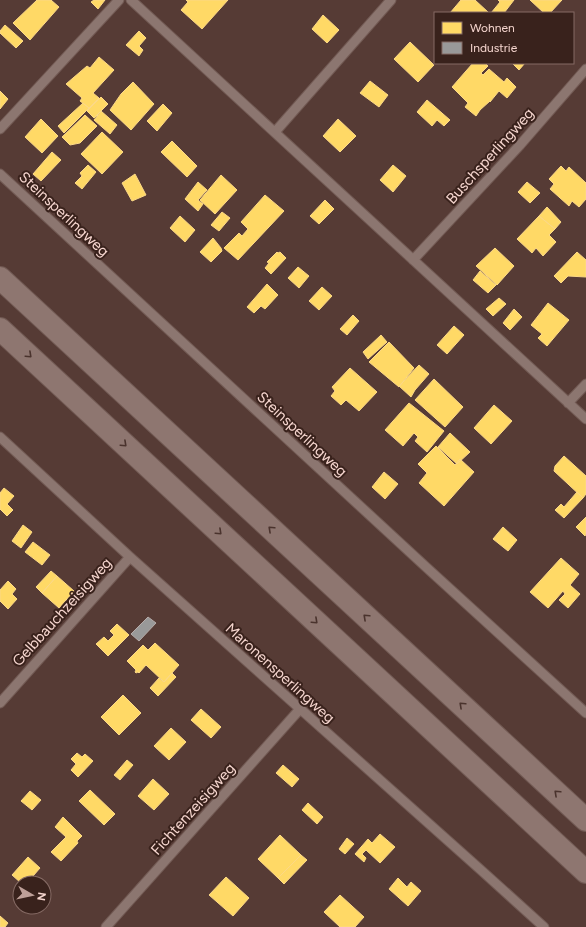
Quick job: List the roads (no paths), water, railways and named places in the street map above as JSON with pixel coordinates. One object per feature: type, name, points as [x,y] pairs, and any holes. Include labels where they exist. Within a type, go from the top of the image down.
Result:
[{"type":"highway","points":[[0,278],[586,820]]},
{"type":"highway","points":[[0,329],[586,872]]},
{"type":"lane","points":[[0,129],[119,0]]},
{"type":"lane","points":[[131,0],[586,419]]},
{"type":"lane","points":[[275,132],[391,0]]},
{"type":"lane","name":"Buschsperlingweg","points":[[413,260],[520,145],[586,69]]},
{"type":"lane","name":"Steinsperlingweg","points":[[0,174],[586,713]]},
{"type":"lane","points":[[568,404],[586,384]]},
{"type":"lane","name":"Maronensperlingweg","points":[[0,438],[300,710],[544,927]]},
{"type":"lane","name":"Gelbbauchzeisigweg","points":[[0,703],[130,557]]},
{"type":"lane","name":"Fichtenzeisigweg","points":[[106,927],[300,710]]}]
